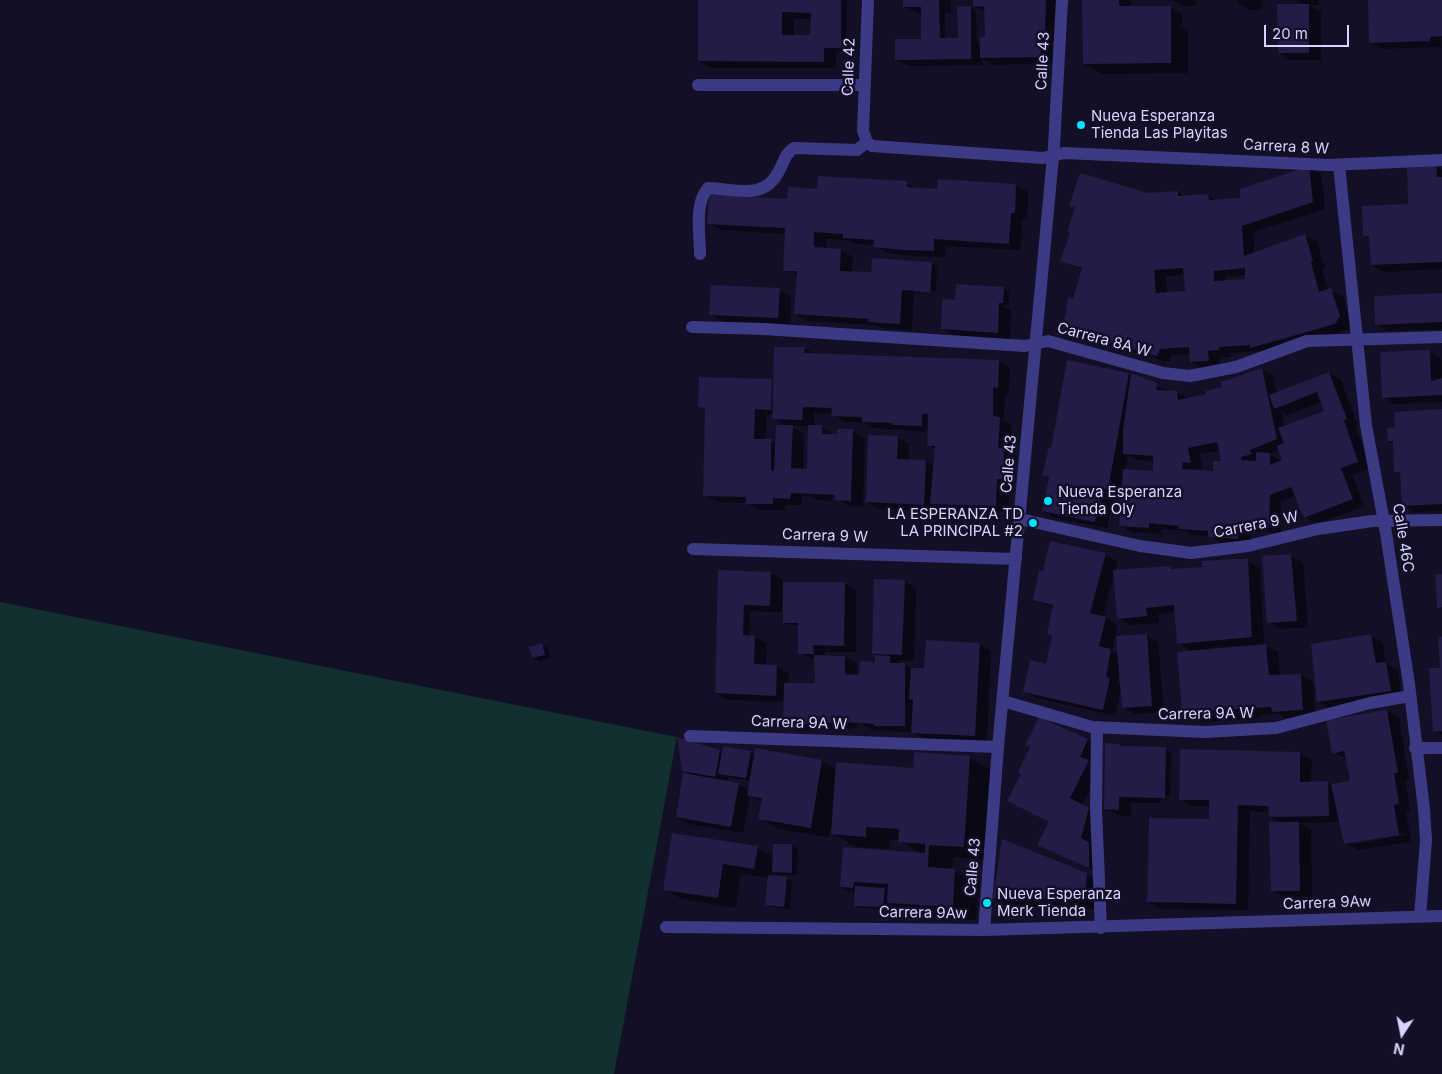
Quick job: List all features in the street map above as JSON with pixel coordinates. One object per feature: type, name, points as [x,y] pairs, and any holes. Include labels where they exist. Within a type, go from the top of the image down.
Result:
[{"type":"street","name":"Calle 42","points":[[865,139],[868,0]]},
{"type":"street","name":"Calle 43","points":[[984,930],[998,746],[1053,156],[1061,56],[1062,0]]},
{"type":"street","points":[[698,85],[865,85]]},
{"type":"street","points":[[700,254],[700,206],[702,194],[708,188],[756,191],[768,186],[776,177],[787,152],[794,148],[857,150],[865,139]]},
{"type":"street","name":"Carrera 8 W","points":[[865,139],[878,148],[1043,158],[1064,153],[1339,165],[1442,160]]},
{"type":"street","name":"Calle 46C","points":[[1339,165],[1366,425],[1384,522],[1410,696],[1426,840],[1420,917]]},
{"type":"street","name":"Carrera 8A W","points":[[692,327],[764,329],[1025,346],[1048,341],[1163,373],[1190,376],[1236,367],[1307,341],[1442,337]]},
{"type":"street","name":"Carrera 9 W","points":[[1020,519],[1140,546],[1190,553],[1248,546],[1318,528],[1384,522],[1442,520]]},
{"type":"street","name":"Carrera 9 W","points":[[693,549],[1016,558]]},
{"type":"street","name":"Carrera 9A W","points":[[1003,701],[1097,727],[1205,732],[1268,729],[1370,703],[1410,696]]},
{"type":"street","points":[[1097,727],[1096,810],[1101,928]]},
{"type":"street","name":"Carrera 9A W","points":[[690,736],[998,746]]},
{"type":"street","points":[[1415,748],[1442,748]]},
{"type":"street","points":[[1420,917],[1442,916]]},
{"type":"street","name":"Carrera 9Aw","points":[[666,928],[984,930],[1420,917]]},
{"type":"green space","points":[[0,602],[677,737],[614,1074],[0,1074]]},
{"type":"building","points":[[698,0],[841,0],[841,48],[824,48],[824,62],[698,61]],"holes":[[[782,12],[811,13],[810,35],[782,35]]]},
{"type":"building","points":[[903,0],[939,0],[940,38],[958,38],[957,7],[971,6],[971,59],[895,60],[895,39],[921,39],[921,7],[903,7]]},
{"type":"building","points":[[973,0],[1046,0],[1045,36],[1040,36],[1041,57],[980,58],[980,37],[985,37],[984,7],[973,6]]},
{"type":"building","points":[[1082,0],[1119,0],[1119,6],[1171,6],[1171,63],[1083,64]]},
{"type":"building","points":[[1368,0],[1442,0],[1442,36],[1430,37],[1430,41],[1369,43]]},
{"type":"building","points":[[1277,4],[1309,4],[1309,53],[1278,53]]},
{"type":"building","points":[[1436,165],[1437,177],[1442,177],[1442,262],[1371,265],[1369,236],[1363,236],[1362,206],[1408,204],[1407,166]]},
{"type":"building","points":[[1309,166],[1313,202],[1242,226],[1244,256],[1305,234],[1319,292],[1331,288],[1340,316],[1335,324],[1250,348],[1250,345],[1219,347],[1219,350],[1208,351],[1209,361],[1190,362],[1189,347],[1160,349],[1157,356],[1089,337],[1090,333],[1063,328],[1068,297],[1073,299],[1082,268],[1060,261],[1070,233],[1067,232],[1075,207],[1069,206],[1080,173],[1148,193],[1178,191],[1178,196],[1208,194],[1209,200],[1240,198],[1240,189]],"holes":[[[1183,268],[1185,291],[1156,293],[1154,270]],[[1245,268],[1245,279],[1214,281],[1214,271]]]},
{"type":"building","points":[[818,176],[907,181],[907,187],[937,189],[938,179],[1016,184],[1015,213],[1011,213],[1009,244],[934,239],[934,251],[903,250],[873,247],[874,240],[843,238],[843,234],[814,232],[814,247],[841,249],[840,271],[871,272],[872,258],[932,262],[930,292],[902,290],[900,324],[868,322],[869,319],[794,314],[797,271],[783,271],[785,228],[707,224],[709,194],[787,199],[788,187],[817,189]]},
{"type":"building","points":[[956,284],[1004,287],[1003,303],[999,303],[998,333],[941,329],[942,299],[955,300]]},
{"type":"building","points":[[711,285],[780,288],[778,318],[709,315]]},
{"type":"building","points":[[1442,293],[1442,322],[1375,325],[1374,296]]},
{"type":"building","points":[[774,347],[805,347],[804,353],[999,360],[998,388],[993,387],[993,416],[1000,417],[998,448],[1004,448],[1003,479],[997,479],[996,506],[930,504],[935,446],[927,446],[928,414],[922,414],[922,426],[862,422],[862,417],[831,416],[832,408],[803,407],[802,420],[772,419]]},
{"type":"building","points":[[1430,350],[1431,381],[1442,378],[1442,395],[1382,398],[1380,352]]},
{"type":"building","points":[[1067,360],[1129,373],[1108,490],[1102,488],[1095,522],[1042,511],[1049,477],[1042,476],[1049,447],[1051,448]]},
{"type":"building","points":[[1262,368],[1277,439],[1250,450],[1252,454],[1241,457],[1241,460],[1256,461],[1256,452],[1270,453],[1270,465],[1282,460],[1277,446],[1284,443],[1278,428],[1324,411],[1317,392],[1274,409],[1269,395],[1329,372],[1347,419],[1344,420],[1358,462],[1341,468],[1353,499],[1304,518],[1291,487],[1270,495],[1269,527],[1239,525],[1238,539],[1208,537],[1208,531],[1178,529],[1179,526],[1149,523],[1149,528],[1119,526],[1123,469],[1153,471],[1153,456],[1123,454],[1123,430],[1131,373],[1157,383],[1156,390],[1177,391],[1178,400],[1206,394],[1206,391],[1222,387],[1221,382]],"holes":[[[1217,442],[1221,461],[1213,461],[1213,471],[1182,469],[1183,462],[1191,463],[1188,448]]]},
{"type":"building","points":[[699,377],[772,379],[771,410],[755,409],[754,439],[771,439],[771,470],[774,471],[776,425],[793,425],[791,468],[807,469],[808,425],[822,425],[822,434],[837,434],[837,429],[853,429],[851,501],[834,500],[835,495],[791,493],[790,499],[773,498],[773,504],[745,504],[746,497],[703,496],[705,408],[698,407]]},
{"type":"building","points":[[1442,409],[1442,504],[1402,506],[1400,472],[1394,472],[1393,441],[1388,441],[1387,428],[1395,427],[1394,412]]},
{"type":"building","points":[[868,435],[898,436],[897,459],[926,460],[924,505],[866,502]]},
{"type":"building","points":[[1050,541],[1106,553],[1090,613],[1106,617],[1099,646],[1111,649],[1106,677],[1110,678],[1103,710],[1023,692],[1030,660],[1046,664],[1052,636],[1047,634],[1053,605],[1033,600],[1039,570],[1043,571]]},
{"type":"building","points":[[1291,554],[1297,621],[1267,623],[1262,556]]},
{"type":"building","points":[[1248,559],[1252,637],[1177,644],[1174,605],[1146,608],[1147,616],[1117,619],[1113,570],[1171,566],[1171,569],[1202,567],[1201,561]]},
{"type":"building","points":[[718,570],[771,572],[770,606],[744,605],[743,635],[755,636],[754,664],[777,665],[776,696],[715,693]]},
{"type":"building","points":[[1435,574],[1442,574],[1442,607],[1437,608]]},
{"type":"building","points":[[874,579],[905,580],[902,655],[872,654]]},
{"type":"building","points":[[783,582],[845,582],[844,646],[813,645],[814,654],[798,654],[798,623],[783,623]]},
{"type":"building","points":[[1147,634],[1152,706],[1122,708],[1116,636]]},
{"type":"building","points":[[1371,634],[1376,663],[1386,662],[1391,691],[1317,702],[1311,644]]},
{"type":"building","points":[[1438,637],[1442,637],[1442,731],[1433,732],[1429,668],[1440,668]]},
{"type":"building","points":[[926,640],[980,643],[975,736],[911,733],[913,700],[909,699],[911,668],[924,668]]},
{"type":"building","points":[[542,643],[545,655],[532,658],[529,647]]},
{"type":"building","points":[[1266,644],[1269,675],[1301,674],[1303,710],[1272,712],[1271,707],[1182,712],[1177,652]]},
{"type":"building","points":[[814,655],[845,656],[845,674],[859,675],[860,661],[875,662],[875,655],[890,656],[890,663],[905,663],[905,726],[874,726],[874,724],[845,722],[783,725],[784,683],[815,683]]},
{"type":"building","points":[[1387,710],[1398,773],[1394,773],[1399,804],[1394,805],[1399,835],[1344,844],[1331,784],[1350,781],[1344,751],[1332,754],[1326,720]]},
{"type":"building","points":[[1039,717],[1088,739],[1080,757],[1089,760],[1070,798],[1089,808],[1081,838],[1089,842],[1089,868],[1037,845],[1049,822],[1007,801],[1021,774],[1018,772],[1030,747],[1025,745]]},
{"type":"building","points":[[677,737],[720,750],[715,777],[682,771]]},
{"type":"building","points":[[1105,743],[1120,744],[1120,746],[1166,747],[1165,798],[1119,797],[1119,810],[1104,809]]},
{"type":"building","points":[[723,746],[751,751],[746,778],[718,774]]},
{"type":"building","points":[[755,748],[822,760],[811,828],[758,819],[762,798],[747,796]]},
{"type":"building","points":[[1180,749],[1300,752],[1300,782],[1328,781],[1329,816],[1269,817],[1268,806],[1238,805],[1236,904],[1147,902],[1149,818],[1209,819],[1209,800],[1179,800]]},
{"type":"building","points":[[914,752],[970,756],[964,847],[929,845],[928,867],[955,869],[953,907],[887,903],[888,884],[854,882],[853,888],[840,887],[843,847],[925,853],[925,844],[898,842],[899,829],[866,827],[866,837],[831,834],[836,762],[913,768]]},
{"type":"building","points":[[683,773],[739,783],[731,827],[676,817]]},
{"type":"building","points":[[1269,822],[1299,822],[1300,891],[1271,891]]},
{"type":"building","points":[[672,833],[758,846],[754,869],[723,864],[718,898],[663,890]]},
{"type":"building","points":[[1002,839],[1087,873],[1085,899],[993,898]]},
{"type":"building","points":[[773,844],[792,844],[792,873],[772,872]]},
{"type":"building","points":[[768,875],[787,877],[784,907],[765,905]]},
{"type":"building","points":[[855,886],[885,888],[883,907],[854,906]]},
{"type":"place","name":"Nueva Esperanza Tienda Las Playitas","points":[[1081,125]]},
{"type":"place","name":"Nueva Esperanza Tienda Oly","points":[[1048,501]]},
{"type":"place","name":"LA ESPERANZA TD LA PRINCIPAL #2","points":[[1033,523]]},
{"type":"place","name":"Nueva Esperanza Merk Tienda","points":[[987,903]]}]
